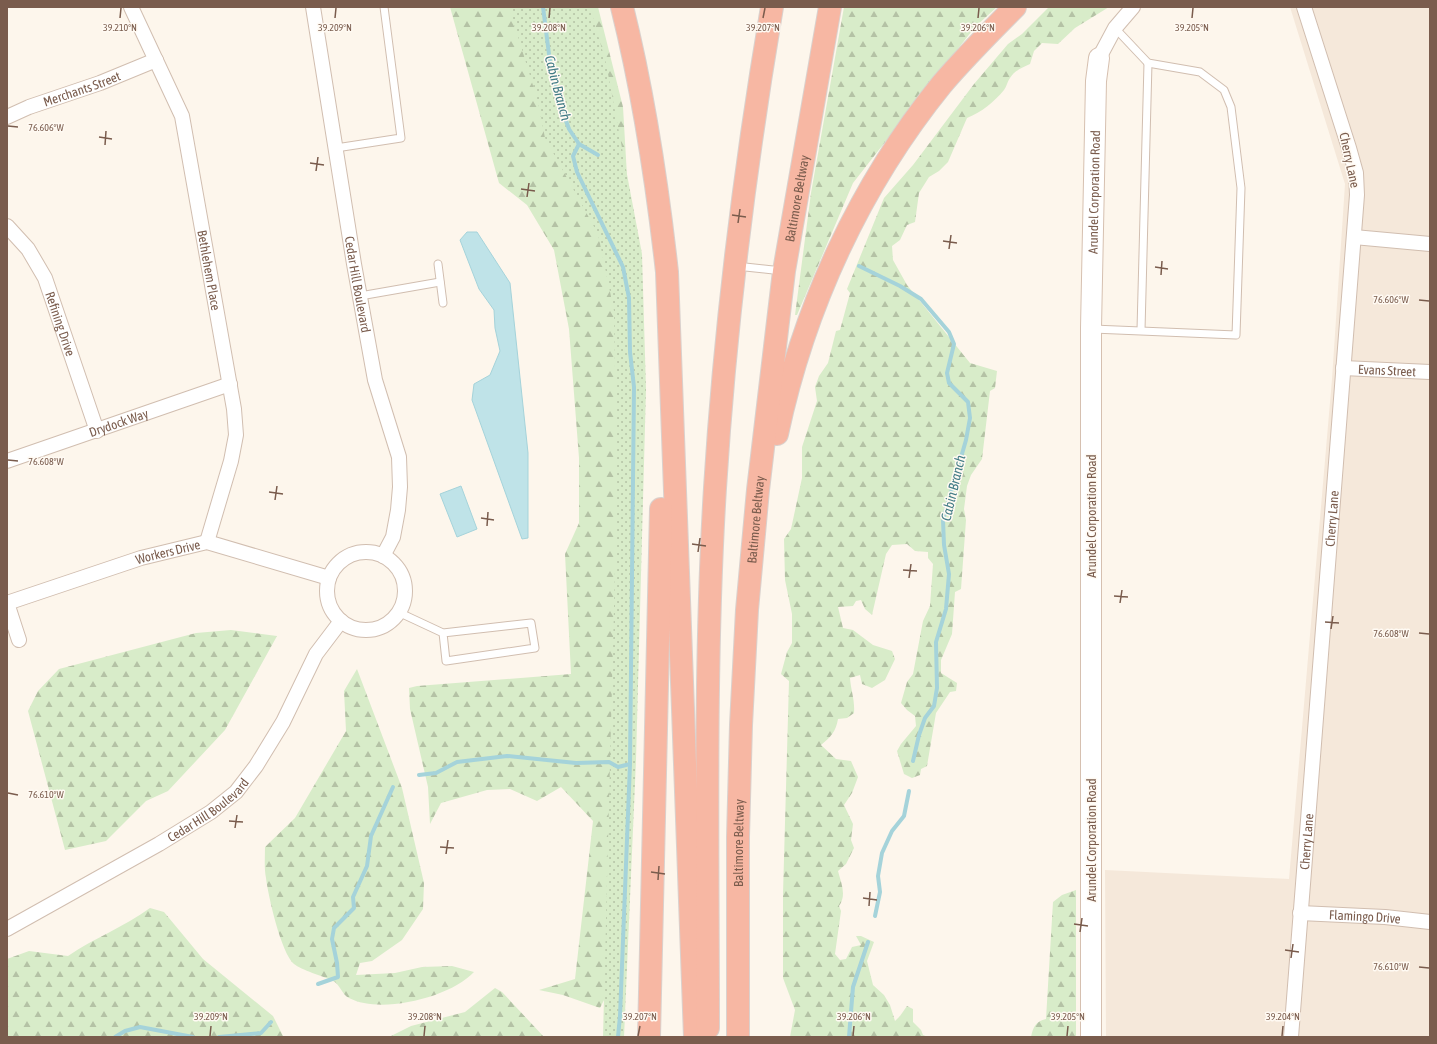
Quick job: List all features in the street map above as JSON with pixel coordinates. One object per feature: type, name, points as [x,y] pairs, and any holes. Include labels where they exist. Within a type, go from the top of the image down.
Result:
[{"type":"highway","points":[[622,7],[636,63],[652,150],[667,272],[695,1037]]},
{"type":"highway","points":[[708,1037],[707,722],[715,487],[734,266],[758,86],[772,7]]},
{"type":"highway","name":"Baltimore Beltway","points":[[738,1037],[738,837],[741,725],[747,610],[758,490],[784,271],[830,7]]},
{"type":"highway","points":[[747,610],[782,407],[808,321],[823,282],[877,177],[908,129],[942,84],[982,40],[1015,7]]},
{"type":"highway","points":[[649,1037],[667,272]]},
{"type":"street","name":"Bethlehem Place","points":[[131,7],[182,116],[230,384],[236,435],[231,461],[207,542]]},
{"type":"street","name":"Cedar Hill Boulevard","points":[[313,7],[375,380],[399,457],[400,487],[398,510],[393,537],[383,556]]},
{"type":"street","name":"Arundel Corporation Road","points":[[1091,1037],[1091,328],[1096,81],[1099,58],[1115,28],[1133,7]]},
{"type":"street","name":"Cherry Lane","points":[[1291,1037],[1357,195],[1356,174],[1349,148],[1304,7]]},
{"type":"street","name":"Merchants Street","points":[[7,118],[29,107],[100,83],[156,60]]},
{"type":"street","name":"Refining Drive","points":[[7,226],[28,249],[46,278],[96,431]]},
{"type":"street","points":[[1354,237],[1430,244]]},
{"type":"street","name":"Evans Street","points":[[1343,368],[1430,372]]},
{"type":"street","name":"Drydock Way","points":[[7,462],[230,384]]},
{"type":"street","name":"Workers Drive","points":[[7,603],[141,558],[207,542],[329,578]]},
{"type":"street","points":[[363,552],[375,553],[383,556],[396,566],[402,576],[405,588],[403,601],[398,612],[390,621],[380,627],[368,630],[356,629],[341,621],[330,606],[327,594],[329,578],[332,571],[340,561],[351,555],[363,552]]},
{"type":"street","points":[[7,603],[19,640]]},
{"type":"street","name":"Cedar Hill Boulevard","points":[[7,930],[159,844],[210,812],[236,792],[256,766],[283,722],[316,654],[341,621]]},
{"type":"street","name":"Flamingo Drive","points":[[1300,913],[1385,917],[1430,922]]},
{"type":"lane","points":[[336,148],[401,138],[384,7]]},
{"type":"lane","points":[[1091,328],[1236,335],[1241,188],[1231,107],[1224,90],[1200,72],[1148,63],[1115,28]]},
{"type":"lane","points":[[1141,330],[1148,63]]},
{"type":"lane","points":[[438,264],[443,303]]},
{"type":"lane","points":[[734,266],[784,271]]},
{"type":"lane","points":[[360,296],[440,282]]},
{"type":"lane","points":[[398,612],[443,633],[531,622],[535,648],[446,661],[443,633]]},
{"type":"shaded area","points":[[1290,7],[1430,7],[1430,1037],[1106,1037],[1105,870],[1289,879],[1332,379],[1345,184]]},
{"type":"green space","points":[[450,7],[598,7],[623,107],[642,433],[607,994],[600,1008],[563,995],[539,990],[575,979],[593,821],[561,787],[537,801],[510,789],[487,790],[441,803],[430,824],[428,787],[410,709],[409,688],[417,686],[571,674],[565,554],[579,523],[579,458],[569,329],[554,250],[527,205],[499,183]]},
{"type":"green space","points":[[509,7],[590,7],[606,63],[642,254],[646,389],[636,760],[624,1037],[603,1037],[617,489],[614,311],[598,234],[545,138],[538,102]]},
{"type":"green space","points":[[844,7],[997,7],[975,27],[853,183],[797,315],[795,315],[811,193]]},
{"type":"green space","points":[[1049,7],[1109,7],[1075,28],[1058,44],[1042,43],[1034,51],[1030,64],[1014,73],[1004,90],[996,99],[983,110],[967,118],[948,162],[939,171],[929,177],[919,193],[915,222],[907,225],[900,240],[892,246],[893,260],[907,285],[970,363],[997,371],[995,388],[990,391],[982,459],[971,475],[967,486],[964,509],[966,520],[961,589],[955,592],[952,634],[941,660],[941,673],[957,683],[956,691],[950,692],[936,713],[927,766],[921,769],[920,775],[912,778],[904,774],[897,751],[916,726],[915,716],[901,703],[907,682],[913,674],[923,621],[930,606],[933,564],[928,558],[928,552],[915,551],[907,544],[892,545],[886,554],[872,615],[865,609],[861,600],[856,601],[853,606],[838,607],[843,628],[853,630],[873,645],[892,651],[895,659],[885,680],[872,688],[862,684],[860,675],[850,678],[854,713],[847,718],[838,719],[832,734],[821,745],[836,759],[851,761],[858,777],[852,793],[844,805],[853,824],[851,840],[854,848],[846,864],[838,871],[842,884],[843,898],[839,906],[841,911],[835,954],[840,960],[846,959],[852,947],[861,945],[856,936],[861,936],[874,942],[867,961],[873,985],[884,995],[890,1005],[895,1021],[907,1006],[913,1009],[913,1022],[921,1030],[923,1035],[928,1037],[790,1037],[795,1010],[783,978],[783,894],[789,681],[781,674],[787,652],[792,643],[792,614],[785,580],[784,539],[791,529],[802,478],[802,447],[817,401],[815,387],[819,376],[828,363],[836,331],[840,330],[850,293],[847,289],[884,198],[913,165],[974,84],[1008,44],[1022,34]]},
{"type":"green space","points":[[231,630],[277,636],[225,730],[168,791],[146,801],[106,841],[65,850],[28,711],[38,691],[59,669],[196,633]]},
{"type":"green space","points":[[357,669],[402,788],[424,883],[423,909],[402,940],[372,961],[360,963],[356,975],[395,973],[422,967],[452,966],[474,972],[463,981],[433,996],[397,1004],[379,1005],[363,1003],[349,998],[335,982],[294,964],[284,948],[280,936],[272,910],[265,874],[265,847],[295,818],[346,731],[344,691]]},
{"type":"green space","points":[[1076,890],[1076,1037],[1031,1037],[1036,1025],[1040,1021],[1046,1019],[1053,902],[1062,895]]},
{"type":"green space","points":[[150,908],[164,912],[203,959],[273,1016],[283,1036],[286,1037],[7,1037],[7,959],[29,951],[68,956]]},
{"type":"green space","points":[[495,988],[502,992],[544,1037],[389,1037],[411,1026],[465,1012]]},
{"type":"water","points":[[467,232],[477,232],[510,283],[528,453],[528,538],[522,539],[472,400],[474,384],[490,375],[500,351],[495,328],[494,310],[479,289],[460,240]]},
{"type":"water","points":[[461,486],[477,529],[457,537],[440,494]]},
{"type":"waterway","name":"Cabin Branch","points":[[543,7],[550,62],[558,99],[569,129],[579,144],[598,155]]},
{"type":"waterway","points":[[579,144],[573,156],[577,172],[623,267],[629,298],[630,352],[634,387],[630,764],[618,1037]]},
{"type":"waterway","name":"Cabin Branch","points":[[859,266],[900,286],[921,299],[949,332],[954,344],[947,373],[949,383],[968,402],[970,418],[966,440],[943,520],[944,545],[949,574],[946,609],[936,642],[937,688],[934,706],[925,718],[919,735],[913,761]]},
{"type":"waterway","points":[[419,775],[436,773],[457,762],[507,756],[576,763],[609,762],[618,767],[630,764]]},
{"type":"waterway","points":[[318,984],[338,977],[332,939],[334,928],[354,908],[353,897],[367,866],[371,836],[393,787]]},
{"type":"waterway","name":"Cabin Branch","points":[[875,916],[880,892],[878,876],[882,853],[892,831],[904,816],[909,791]]},
{"type":"waterway","name":"Cabin Branch","points":[[849,1037],[853,987],[868,942]]},
{"type":"waterway","points":[[219,1037],[261,1033],[271,1022]]},
{"type":"waterway","points":[[115,1037],[125,1031],[140,1027],[193,1037]]}]
